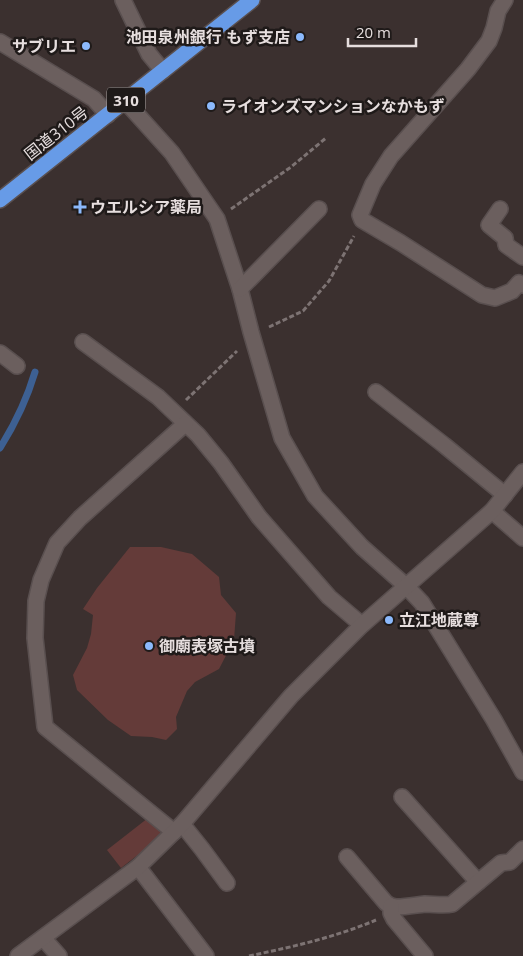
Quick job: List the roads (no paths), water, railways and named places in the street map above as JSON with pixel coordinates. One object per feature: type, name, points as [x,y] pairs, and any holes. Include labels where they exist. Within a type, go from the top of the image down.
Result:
[{"type":"highway","name":"国道310号","points":[[0,200],[252,0]]},
{"type":"street","points":[[123,0],[149,54],[163,71]]},
{"type":"street","points":[[506,0],[498,11],[489,41],[478,57],[391,156],[374,184],[360,215],[362,220],[482,295],[495,298],[512,291],[522,282]]},
{"type":"street","points":[[0,42],[94,99],[108,115]]},
{"type":"street","points":[[125,101],[172,153],[217,219],[240,289],[282,438],[315,496],[362,547],[406,586],[422,603],[494,720],[523,772]]},
{"type":"street","points":[[240,289],[319,209]]},
{"type":"street","points":[[500,209],[489,226],[505,238],[506,245],[523,257]]},
{"type":"street","points":[[83,342],[158,398],[198,435],[221,463],[259,517],[329,597],[362,625]]},
{"type":"street","points":[[0,352],[17,366]]},
{"type":"street","points":[[376,392],[444,444],[505,495]]},
{"type":"street","points":[[186,424],[80,518],[58,543],[41,580],[36,601],[35,638],[45,727],[178,828],[202,849],[226,883]]},
{"type":"street","points":[[18,956],[138,867],[178,828],[291,696],[362,625],[492,511],[523,472]]},
{"type":"street","points":[[492,511],[523,538]]},
{"type":"street","points":[[402,797],[478,882]]},
{"type":"street","points":[[391,909],[418,905],[452,904],[502,863],[510,862],[523,849]]},
{"type":"street","points":[[347,857],[391,909],[392,917],[425,956]]},
{"type":"street","points":[[138,867],[206,956]]},
{"type":"street","points":[[43,938],[59,956]]},
{"type":"waterway","points":[[0,448],[20,411],[35,372]]},
{"type":"place","name":"池田泉州銀行 もず支店","points":[[300,37]]},
{"type":"place","name":"サブリエ","points":[[86,46]]},
{"type":"place","name":"ライオンズマンションなかもず","points":[[211,106]]},
{"type":"place","name":"ウエルシア薬局","points":[[80,207]]},
{"type":"place","name":"立江地蔵尊","points":[[389,620]]},
{"type":"place","name":"御廟表塚古墳","points":[[149,646]]}]
